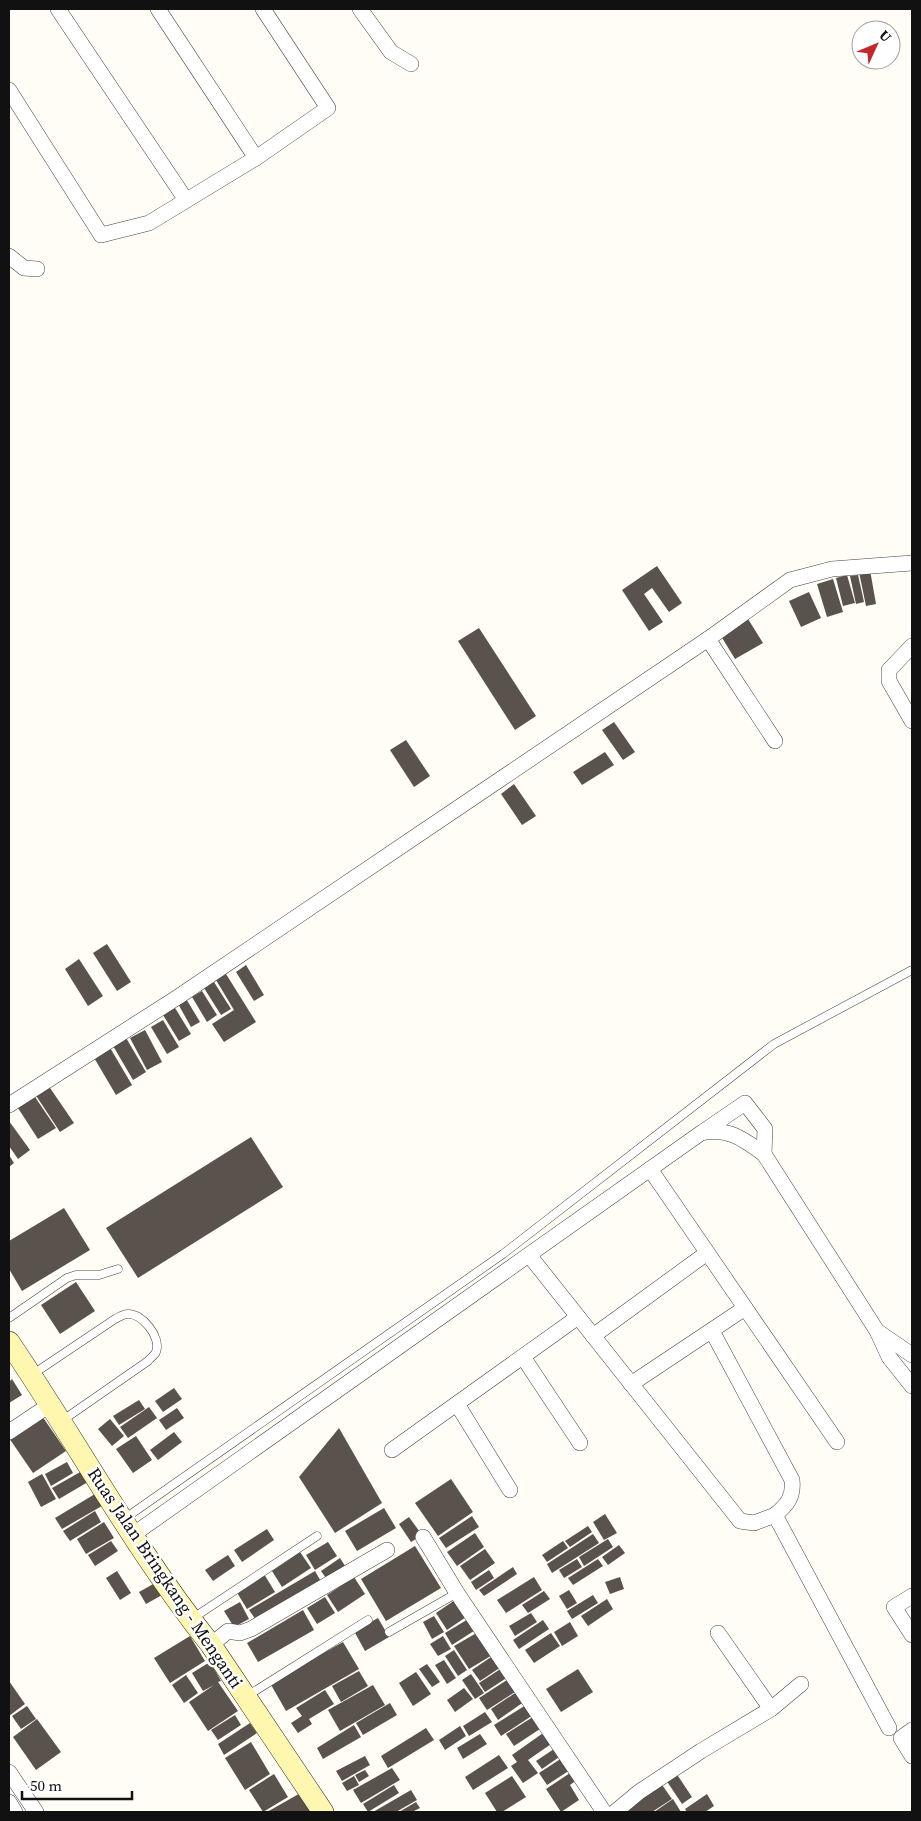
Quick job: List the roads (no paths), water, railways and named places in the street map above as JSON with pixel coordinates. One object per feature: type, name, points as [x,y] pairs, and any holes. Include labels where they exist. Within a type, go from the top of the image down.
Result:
[{"type":"main road","name":"Ruas Jalan Bringkang - Menganti","points":[[9,1342],[191,1620],[211,1644],[323,1812]]},
{"type":"street","points":[[58,9],[186,200]]},
{"type":"street","points":[[158,9],[256,158]]},
{"type":"street","points":[[9,90],[101,235],[150,223],[256,158],[328,108],[263,9]]},
{"type":"street","points":[[360,9],[391,52],[411,64]]},
{"type":"street","points":[[9,256],[24,268],[37,269]]},
{"type":"street","points":[[9,1105],[178,998],[708,639],[790,580],[832,570],[912,563]]},
{"type":"street","points":[[708,639],[775,741]]},
{"type":"street","points":[[912,646],[889,670],[889,681],[912,721]]},
{"type":"street","points":[[129,1527],[529,1255],[745,1103],[765,1129],[764,1154]]},
{"type":"street","points":[[701,1133],[717,1130],[734,1135],[742,1138],[764,1154],[877,1331],[889,1357],[912,1386]]},
{"type":"street","points":[[650,1169],[837,1442]]},
{"type":"street","points":[[593,1336],[707,1253]]},
{"type":"street","points":[[529,1255],[740,1521],[754,1523],[774,1515],[787,1505],[793,1490],[792,1480],[712,1331]]},
{"type":"street","points":[[631,1384],[745,1308]]},
{"type":"street","points":[[392,1450],[578,1317]]},
{"type":"street","points":[[877,1331],[912,1355]]},
{"type":"street","points":[[522,1357],[580,1443]]},
{"type":"street","points":[[457,1404],[510,1490]]},
{"type":"street","points":[[9,1432],[56,1412]]},
{"type":"street","points":[[774,1515],[888,1728]]},
{"type":"street","points":[[423,1537],[456,1593],[604,1812]]},
{"type":"street","points":[[211,1644],[228,1631],[240,1633],[251,1629],[387,1550]]},
{"type":"street","points":[[912,1596],[894,1607],[912,1636]]},
{"type":"street","points":[[718,1633],[771,1709]]},
{"type":"street","points":[[615,1812],[639,1792],[701,1751],[771,1709],[801,1684]]},
{"type":"street","points":[[912,1730],[901,1738],[912,1756]]},
{"type":"street","points":[[9,1772],[36,1812]]},
{"type":"street","points":[[9,1802],[15,1812]]},
{"type":"lane","points":[[129,1527],[503,1254],[774,1044],[912,970]]},
{"type":"lane","points":[[9,1318],[67,1278],[76,1275],[99,1275],[118,1268]]},
{"type":"lane","points":[[32,1375],[115,1319],[126,1314],[137,1315],[150,1328],[156,1342],[156,1352],[148,1361],[56,1412]]},
{"type":"lane","points":[[191,1620],[317,1536]]},
{"type":"lane","points":[[389,1632],[456,1593]]},
{"type":"lane","points":[[246,1697],[368,1620]]}]
